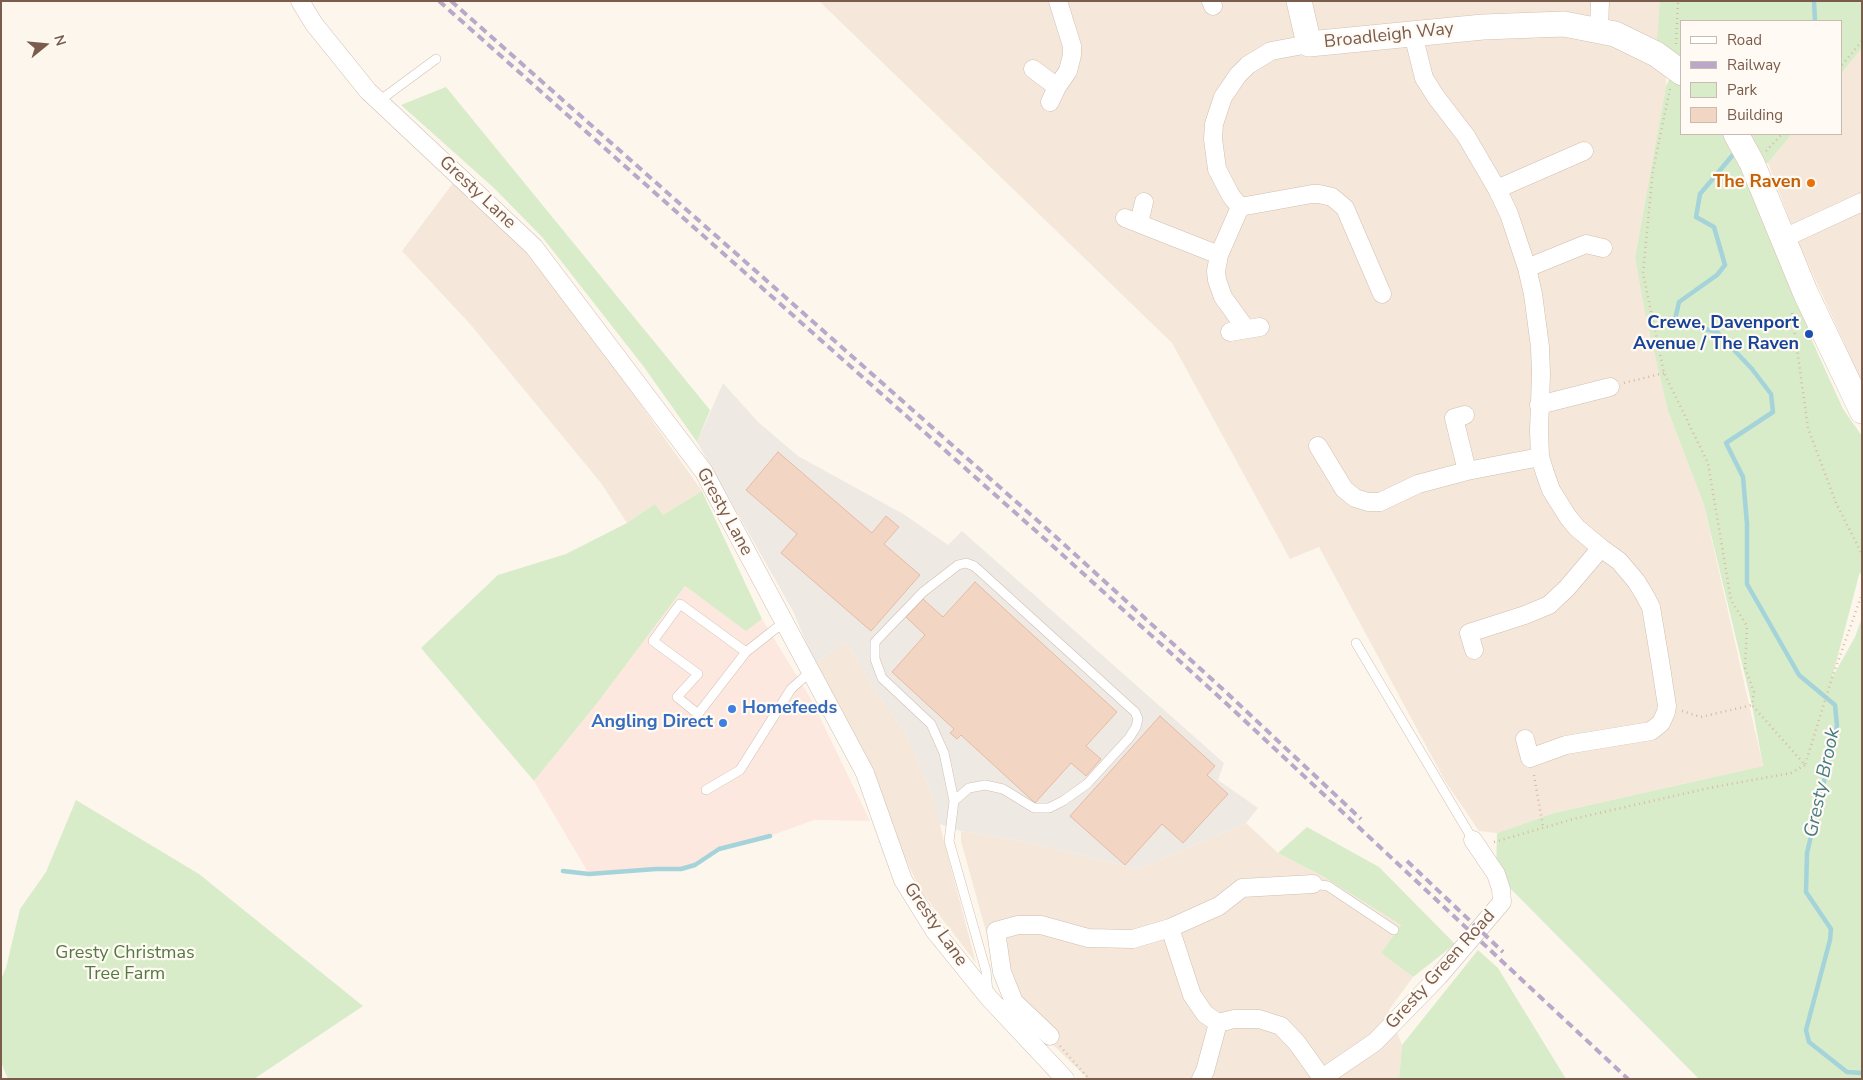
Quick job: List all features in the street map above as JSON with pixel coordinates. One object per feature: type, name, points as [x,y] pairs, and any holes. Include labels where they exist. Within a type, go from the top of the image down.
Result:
[{"type":"street","name":"Gresty Lane","points":[[300,1],[326,39],[368,91],[534,247],[704,472],[865,773],[903,880],[934,930],[989,998],[1065,1079]]},
{"type":"street","points":[[1033,69],[1053,94],[1068,71],[1072,55],[1070,38],[1058,1]]},
{"type":"street","points":[[1299,1],[1308,44]]},
{"type":"street","points":[[1599,30],[1600,1]]},
{"type":"street","name":"Broadleigh Way","points":[[1240,207],[1230,196],[1223,183],[1214,154],[1214,124],[1223,97],[1238,75],[1258,58],[1270,51],[1308,44],[1413,34],[1532,24],[1564,24],[1599,30],[1636,43],[1678,70]]},
{"type":"street","points":[[1413,34],[1424,78],[1466,136],[1497,189],[1509,214],[1527,268],[1533,294],[1540,347],[1542,374],[1539,405],[1540,457],[1545,473],[1560,505],[1577,528],[1628,570],[1651,607],[1667,706],[1661,723],[1651,731],[1566,745],[1532,767],[1525,738]]},
{"type":"street","points":[[1737,135],[1752,164],[1806,294],[1861,406]]},
{"type":"street","points":[[1497,189],[1584,151]]},
{"type":"street","points":[[1245,329],[1219,288],[1216,271],[1219,255],[1240,207],[1312,194],[1332,197],[1345,208],[1382,294]]},
{"type":"street","points":[[1144,202],[1132,221],[1219,255]]},
{"type":"street","points":[[1782,239],[1862,202]]},
{"type":"street","points":[[1527,268],[1590,241]]},
{"type":"street","points":[[1539,405],[1610,387]]},
{"type":"street","points":[[1454,418],[1467,471]]},
{"type":"street","points":[[1318,446],[1344,489],[1355,498],[1368,502],[1380,502],[1418,484],[1467,471],[1540,457]]},
{"type":"street","points":[[1469,634],[1549,606],[1568,588],[1601,548]]},
{"type":"street","name":"Gresty Green Road","points":[[1322,1078],[1375,1042],[1439,976],[1502,902],[1501,889],[1496,874],[1475,844]]},
{"type":"street","points":[[1050,1036],[1014,1002],[1002,972],[996,931],[1018,924],[1041,925],[1088,938],[1133,939],[1170,928],[1218,906],[1242,888],[1313,884]]},
{"type":"street","points":[[1170,928],[1192,995],[1205,1014],[1218,1023],[1234,1019],[1259,1019],[1281,1026],[1297,1043],[1322,1078]]},
{"type":"street","points":[[1201,1079],[1205,1071],[1218,1023]]},
{"type":"lane","points":[[379,101],[436,59]]},
{"type":"lane","points":[[954,801],[969,788],[985,785],[1003,789],[1034,808],[1049,808],[1087,784],[1129,738],[1136,727],[1138,719],[1135,712],[1004,593],[974,566],[966,563],[958,565],[923,592],[875,642],[875,659],[882,678],[931,724],[944,753],[954,801],[949,841],[986,970],[989,998]]},
{"type":"lane","points":[[746,652],[680,604],[653,641],[698,674],[677,697],[698,714],[746,652],[784,622]]},
{"type":"lane","points":[[1356,643],[1475,844]]},
{"type":"lane","points":[[706,790],[740,770],[791,689],[811,671]]},
{"type":"lane","points":[[1313,884],[1328,886],[1394,930]]},
{"type":"path","points":[[1678,1],[1678,70],[1653,170],[1643,273],[1664,373],[1708,463],[1730,600],[1748,626],[1745,668],[1754,692],[1752,705]]},
{"type":"path","points":[[1843,64],[1862,41]]},
{"type":"path","points":[[1791,305],[1808,428],[1836,503],[1862,554]]},
{"type":"path","points":[[1610,387],[1664,373]]},
{"type":"path","points":[[1475,844],[1543,826],[1709,788],[1791,773],[1805,765],[1831,681],[1862,594]]},
{"type":"path","points":[[1667,706],[1701,717],[1752,705]]},
{"type":"path","points":[[1752,705],[1805,765]]},
{"type":"path","points":[[1532,767],[1543,826]]},
{"type":"path","points":[[1050,1036],[1089,1079]]},
{"type":"shaded area","points":[[819,1],[1667,1],[1666,86],[1635,257],[1668,411],[1704,505],[1763,766],[1554,813],[1497,833],[1479,831],[1445,781],[1319,547],[1290,559],[1172,343]]},
{"type":"shaded area","points":[[1862,48],[1862,382],[1799,244],[1768,163],[1791,135],[1843,135],[1843,72]]},
{"type":"shaded area","points":[[453,183],[531,252],[702,491],[663,515],[655,504],[627,523],[601,483],[470,324],[402,251]]},
{"type":"shaded area","points":[[723,383],[758,422],[798,456],[905,515],[948,545],[962,531],[1224,763],[1218,780],[1258,808],[1246,823],[1138,869],[1031,843],[961,831],[939,824],[932,795],[908,737],[875,690],[846,641],[815,664],[793,611],[697,442]]},
{"type":"shaded area","points":[[685,586],[746,630],[762,619],[811,699],[870,821],[814,820],[770,836],[719,849],[695,865],[681,869],[589,874],[534,781],[598,702]]},
{"type":"shaded area","points":[[846,641],[875,690],[908,737],[932,795],[976,963],[920,890],[815,664]]},
{"type":"shaded area","points":[[1246,823],[1278,853],[1324,877],[1401,925],[1381,953],[1413,977],[1389,1010],[1402,1045],[1399,1079],[1088,1079],[1004,997],[961,841],[961,831],[1031,843],[1138,869]]},
{"type":"green space","points":[[1660,1],[1862,1],[1862,48],[1843,72],[1843,20],[1680,20],[1680,135],[1791,135],[1768,163],[1752,163],[1806,294],[1809,334],[1843,409],[1862,436],[1862,571],[1859,575],[1832,678],[1855,637],[1862,618],[1862,1079],[1699,1079],[1496,874],[1497,833],[1554,813],[1763,766],[1752,705],[1704,505],[1668,411],[1645,312],[1635,257],[1666,86],[1675,67],[1656,54]]},
{"type":"green space","points":[[446,87],[710,410],[697,442],[644,367],[543,238],[494,188],[401,105]]},
{"type":"green space","points":[[702,491],[762,619],[746,631],[685,586],[598,702],[534,781],[421,648],[498,575],[566,554],[627,523],[655,504],[663,515]]},
{"type":"green space","name":"Gresty Christmas Tree Farm","points":[[76,800],[199,874],[363,1006],[254,1079],[8,1079],[1,1062],[1,979],[6,968],[20,909],[46,872]]},
{"type":"green space","points":[[1307,827],[1379,867],[1455,944],[1413,977],[1381,953],[1401,925],[1324,877],[1278,853]]},
{"type":"green space","points":[[1478,950],[1498,968],[1566,1079],[1399,1079],[1402,1045]]},
{"type":"building","points":[[778,452],[872,533],[886,516],[899,527],[884,544],[920,575],[871,631],[781,553],[797,534],[746,490]]},
{"type":"building","points":[[975,582],[1117,712],[1086,746],[1101,759],[1086,776],[1071,763],[1035,803],[961,735],[957,739],[950,733],[954,729],[892,672],[925,635],[906,617],[923,599],[943,617]]},
{"type":"building","points":[[1160,716],[1215,766],[1207,775],[1228,794],[1183,843],[1162,824],[1125,865],[1070,816]]},
{"type":"waterway","name":"Gresty Brook","points":[[1814,1],[1815,20]]},
{"type":"waterway","name":"Gresty Brook","points":[[1737,150],[1700,194],[1696,217],[1714,227],[1725,265],[1717,275],[1679,302],[1675,322],[1717,332],[1752,369],[1771,394],[1773,412],[1726,443],[1743,477],[1747,524],[1747,584],[1799,675],[1835,705],[1837,726],[1807,853],[1806,892],[1831,929],[1830,940],[1806,1030],[1809,1042],[1847,1072],[1862,1073]]},
{"type":"waterway","points":[[563,871],[589,874],[681,869],[695,865],[719,849],[770,836]]},
{"type":"railway","points":[[439,1],[1055,548],[1228,705],[1628,1079]]},
{"type":"railway","points":[[451,1],[1056,537],[1361,819]]},
{"type":"railway","points":[[1407,861],[1503,952]]},
{"type":"place","name":"The Raven","points":[[1811,183]]},
{"type":"place","name":"Crewe, Davenport Avenue / The Raven","points":[[1809,334]]},
{"type":"place","name":"Homefeeds","points":[[732,709]]},
{"type":"place","name":"Angling Direct","points":[[723,723]]}]
